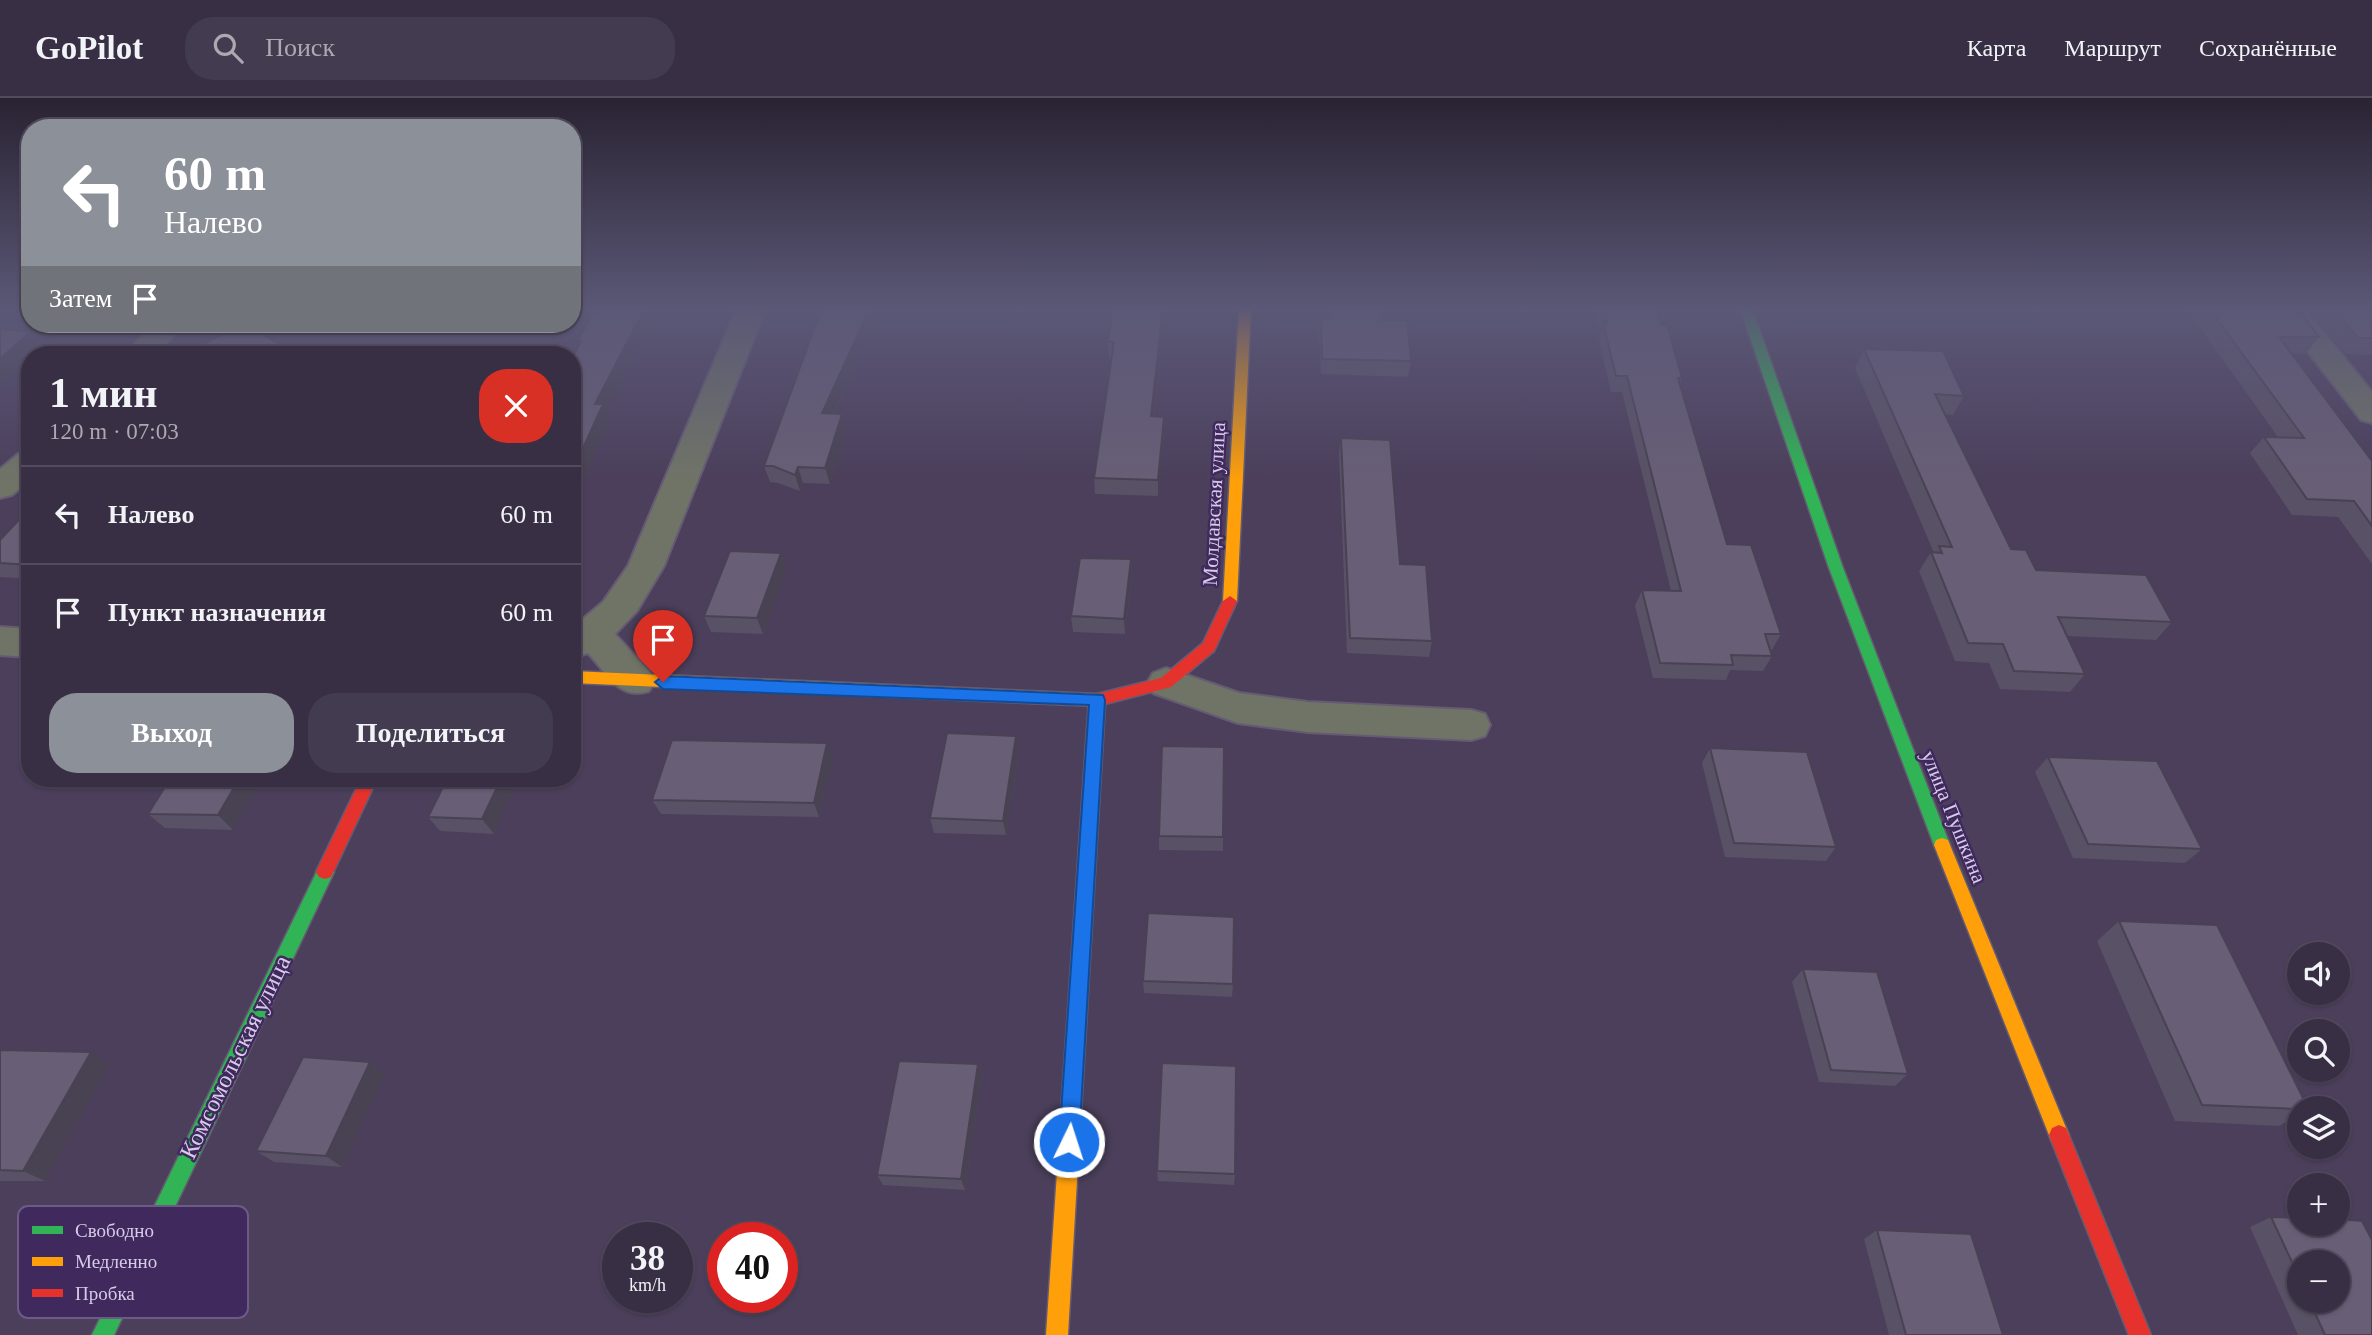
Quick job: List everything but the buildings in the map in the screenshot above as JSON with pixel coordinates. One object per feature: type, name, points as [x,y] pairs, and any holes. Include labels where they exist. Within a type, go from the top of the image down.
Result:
[{"type":"street","points":[[636,681],[583,640],[628,599],[646,566],[728,366]]},
{"type":"street","name":"Молдавская улица","points":[[581,678],[1097,700],[1166,683],[1209,647],[1230,601],[1242,366]]},
{"type":"street","name":"улица Пушкина","points":[[1765,366],[1795,458],[1924,801],[2140,1335]]},
{"type":"street","points":[[2334,366],[2372,413]]},
{"type":"street","points":[[0,487],[21,470]]},
{"type":"street","points":[[0,641],[21,642]]},
{"type":"street","points":[[1166,683],[1238,708],[1308,717],[1471,725]]},
{"type":"street","points":[[1057,1335],[1097,700]]},
{"type":"street","name":"Комсомольская улица","points":[[165,1206],[365,787]]},
{"type":"street","name":"Комсомольская улица","points":[[103,1335],[111,1318]]},
{"type":"traffic: fast","points":[[1766,366],[1836,568],[1942,845]]},
{"type":"traffic: fast","points":[[165,1206],[325,872]]},
{"type":"traffic: fast","points":[[103,1335],[111,1318]]},
{"type":"traffic: slow","points":[[1230,601],[1242,366]]},
{"type":"traffic: slow","points":[[581,677],[1097,700]]},
{"type":"traffic: slow","points":[[1942,845],[2059,1135]]},
{"type":"traffic: slow","points":[[1057,1335],[1084,906]]},
{"type":"traffic: jam","points":[[1084,906],[1097,700],[1166,683],[1209,647],[1230,601]]},
{"type":"traffic: jam","points":[[325,872],[365,787]]},
{"type":"traffic: jam","points":[[2059,1135],[2140,1335]]},
{"type":"route","points":[[663,682],[1097,700],[1069,1142]]}]
